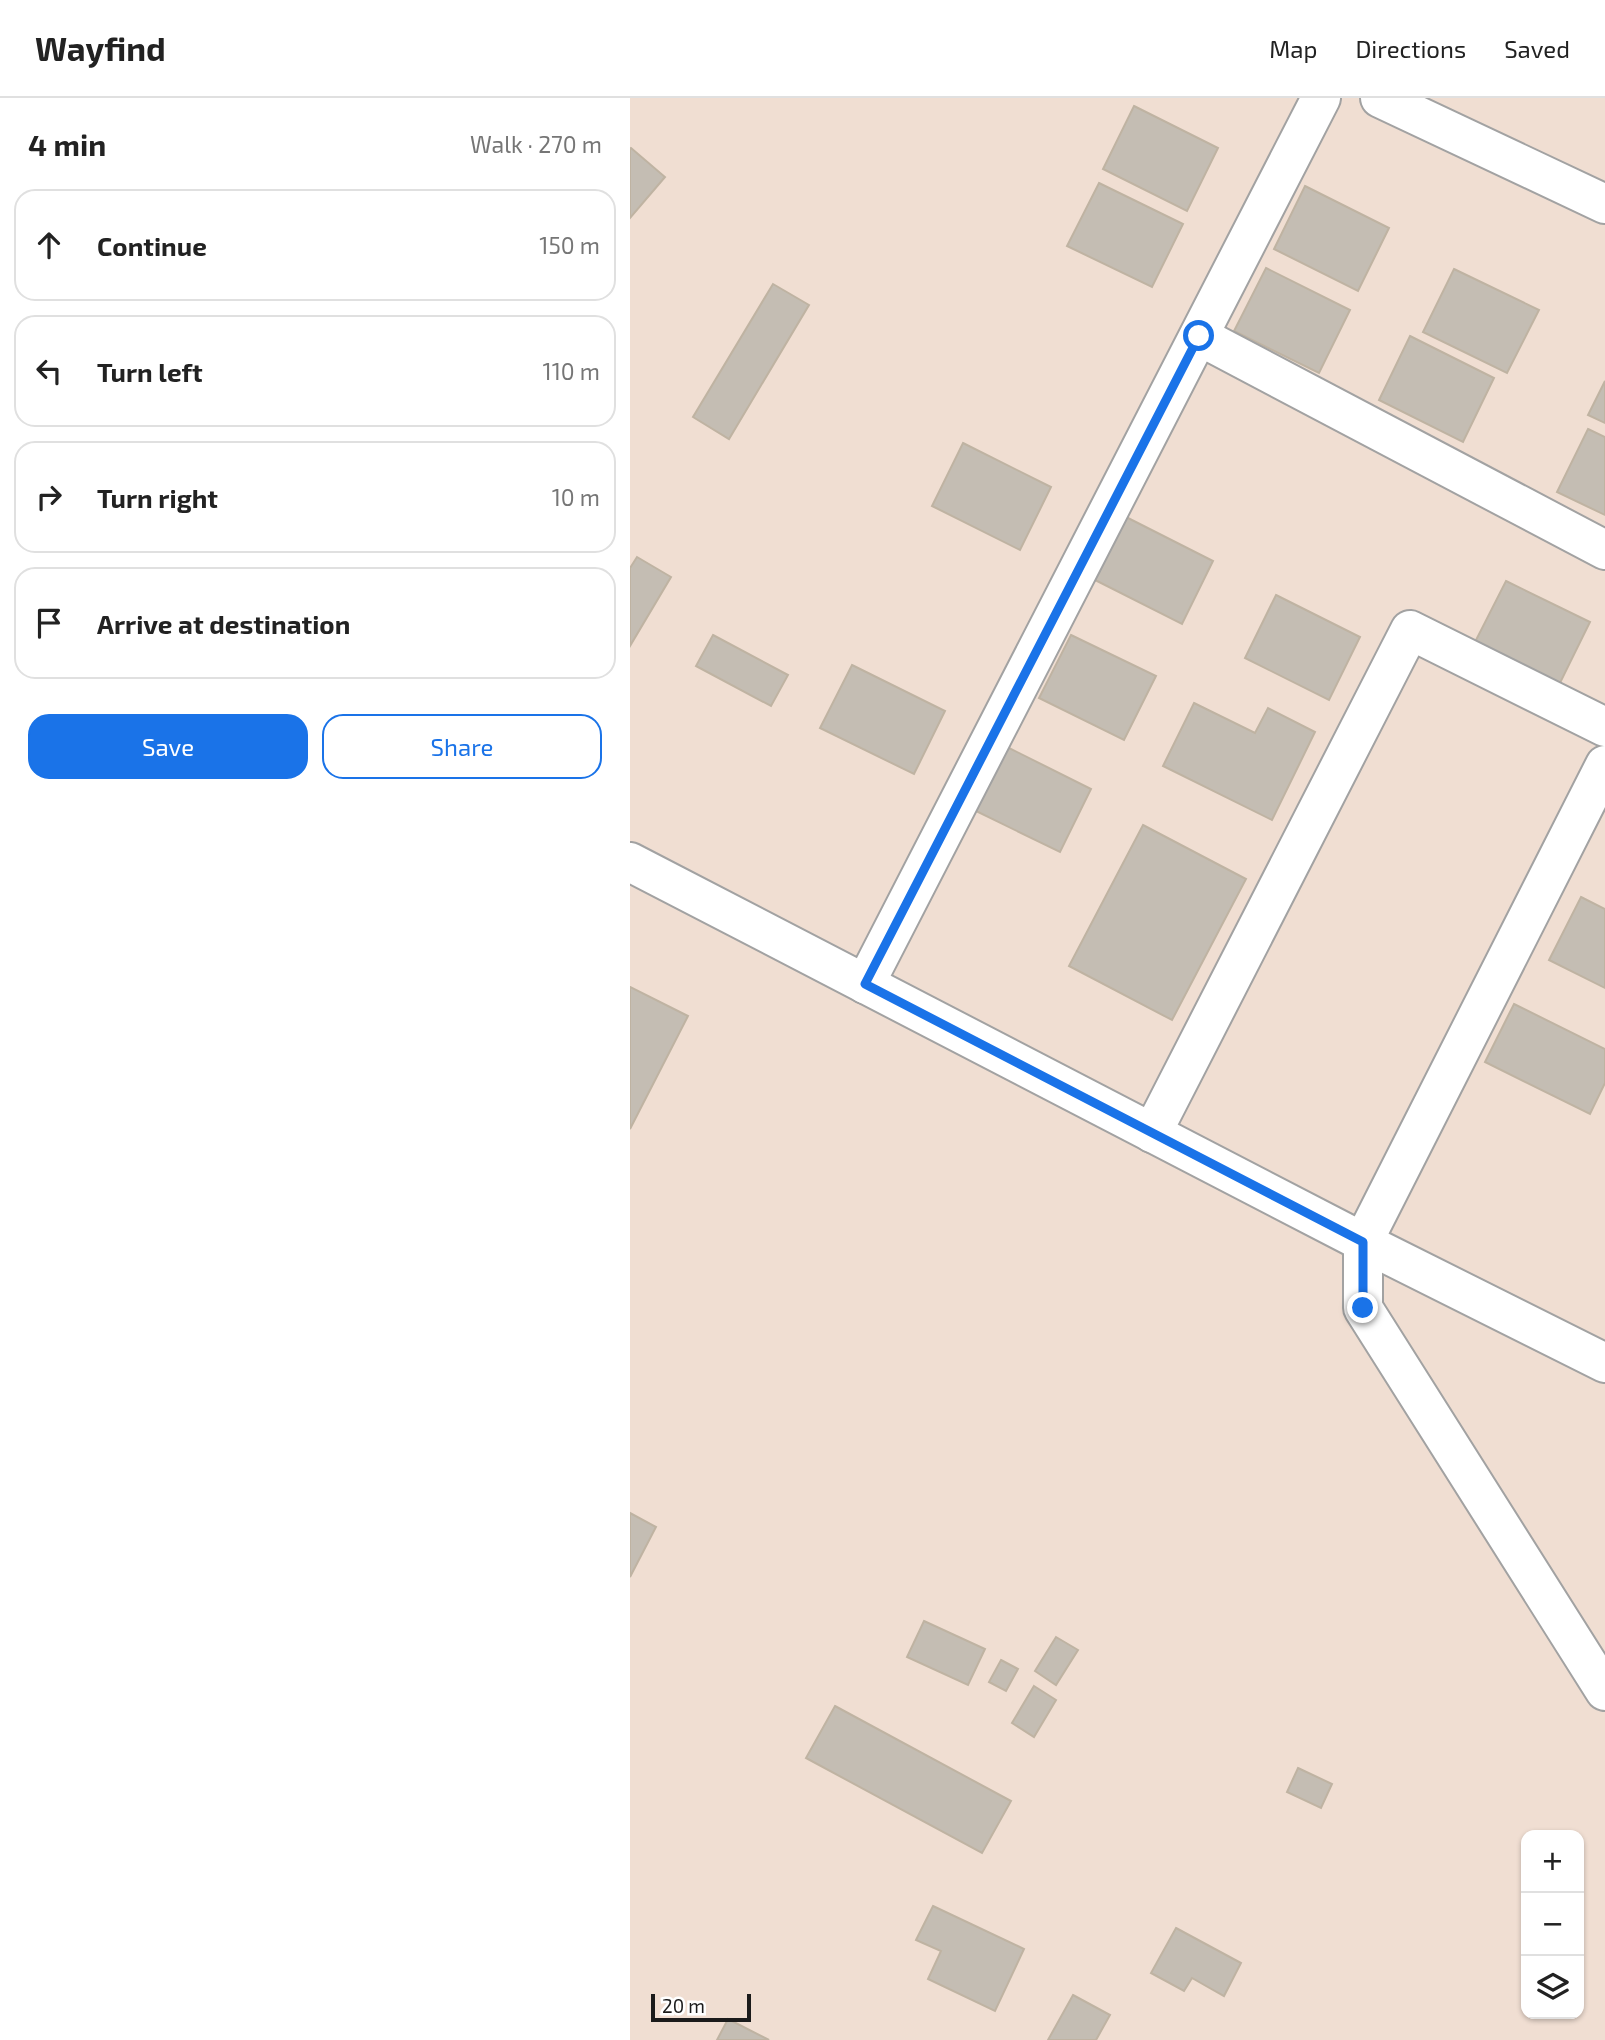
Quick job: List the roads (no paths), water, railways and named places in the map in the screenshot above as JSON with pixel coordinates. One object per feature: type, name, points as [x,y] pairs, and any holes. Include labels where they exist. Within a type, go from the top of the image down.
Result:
[{"type":"street","points":[[865,984],[1321,98]]},
{"type":"street","points":[[1380,98],[1605,204]]},
{"type":"street","points":[[1199,336],[1605,550]]},
{"type":"street","points":[[1152,1133],[1410,630],[1605,727]]},
{"type":"street","points":[[1605,765],[1363,1242],[1363,1308],[1605,1691]]},
{"type":"street","points":[[630,862],[1363,1242],[1605,1363]]}]
